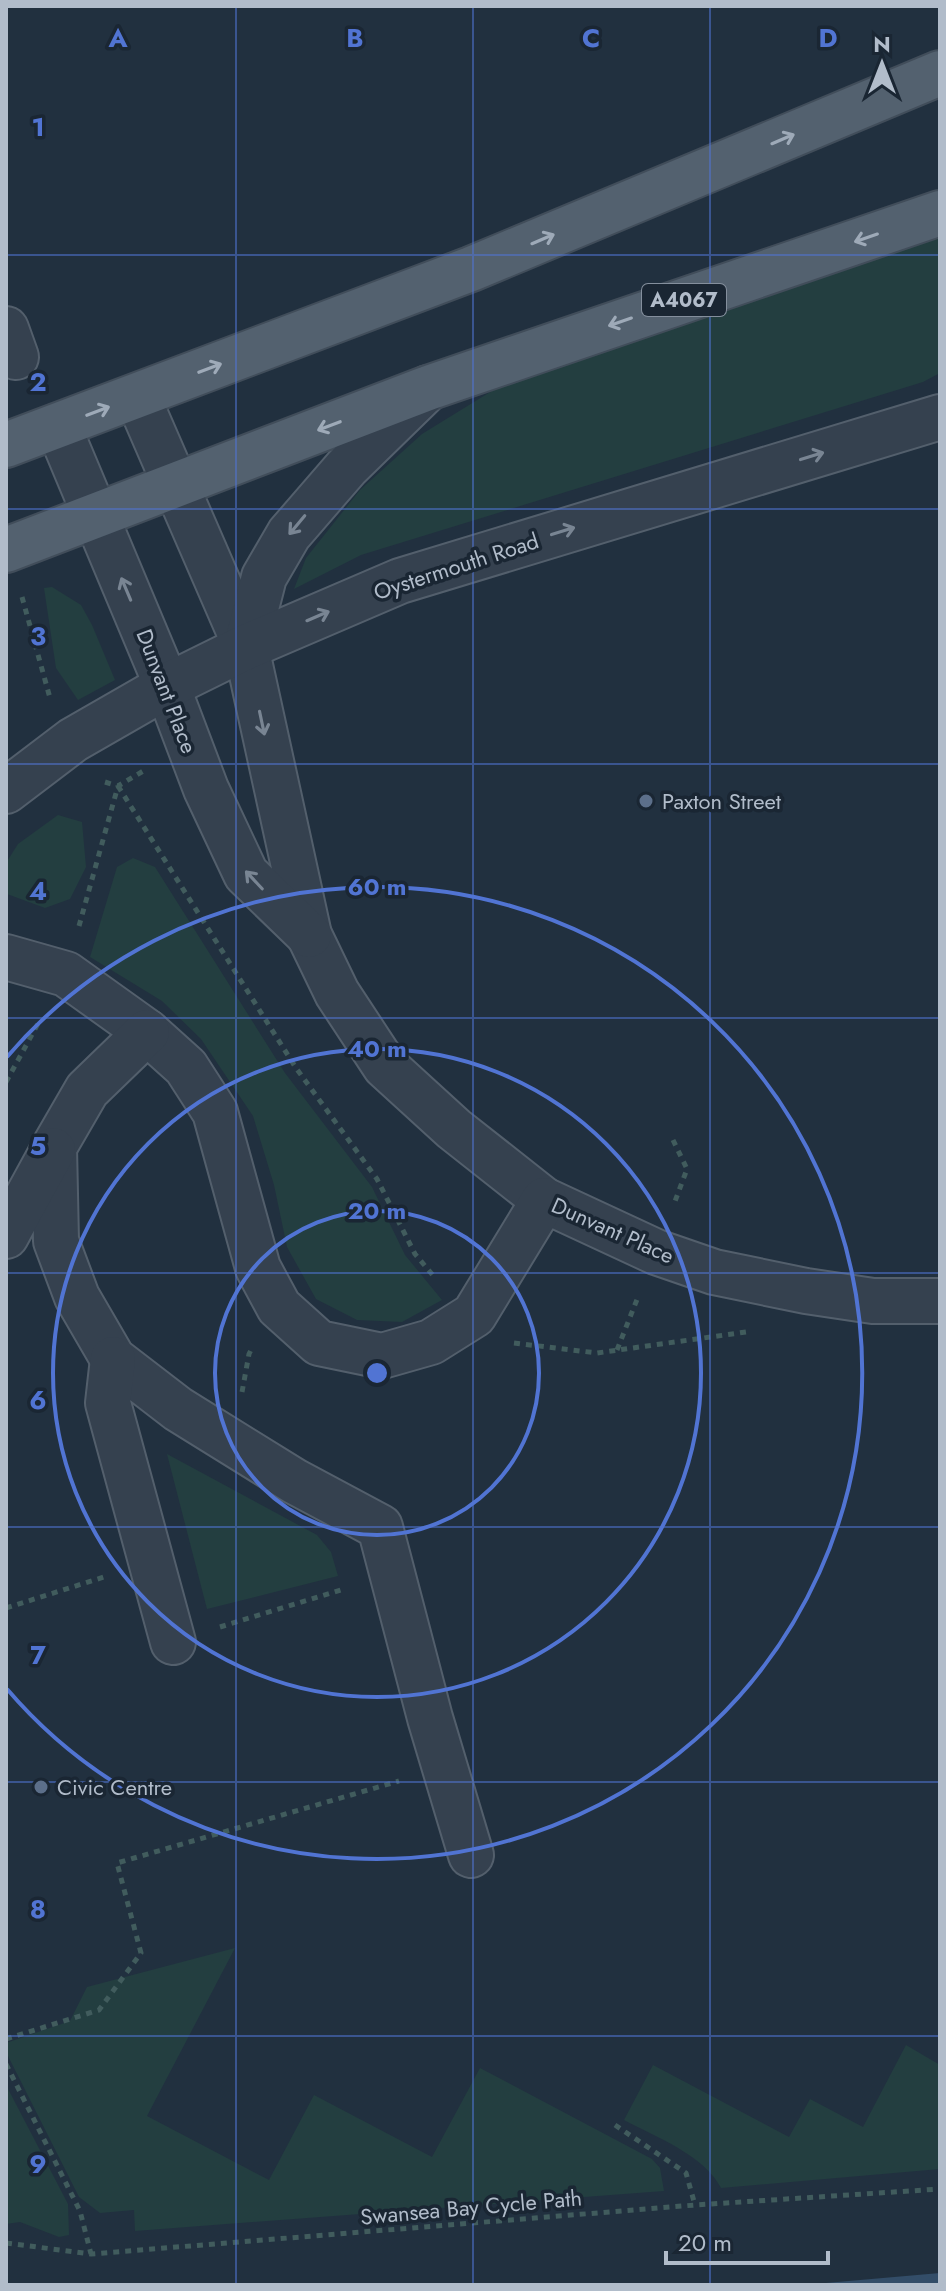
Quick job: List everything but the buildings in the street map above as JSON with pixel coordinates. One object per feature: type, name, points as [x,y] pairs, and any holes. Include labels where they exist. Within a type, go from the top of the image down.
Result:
[{"type":"main road","points":[[6,445],[471,269],[940,73]]},
{"type":"main road","name":"A4067","points":[[6,550],[428,388],[940,213]]},
{"type":"street","name":"Dunvant Place","points":[[246,647],[264,577],[289,534],[347,467],[428,388]]},
{"type":"street","name":"Dunvant Place","points":[[137,396],[246,647],[309,935],[337,993],[385,1066],[454,1129],[544,1200],[656,1252],[714,1272],[806,1291],[873,1301],[940,1301]]},
{"type":"street","name":"Oystermouth Road","points":[[6,791],[73,740],[167,686],[246,647],[400,581],[940,417]]},
{"type":"street","name":"Dunvant Place","points":[[58,426],[167,686],[196,765],[246,874],[309,935]]},
{"type":"street","points":[[6,957],[66,974],[147,1032],[186,1067],[215,1112],[258,1268],[279,1307],[319,1343],[382,1356],[431,1342],[474,1315],[544,1200]]},
{"type":"street","points":[[6,1236],[87,1090],[147,1032]]},
{"type":"street","points":[[54,1147],[56,1241],[77,1297],[113,1359],[178,1409],[257,1459],[380,1527],[430,1718],[471,1855]]},
{"type":"street","points":[[113,1359],[108,1403],[173,1642]]},
{"type":"path","points":[[14,599],[22,596],[52,704]]},
{"type":"path","points":[[6,1082],[66,974],[118,786],[142,771]]},
{"type":"path","points":[[97,779],[118,786],[296,1068],[377,1179],[415,1254],[445,1290],[474,1315],[516,1345],[597,1353],[745,1332],[760,1334]]},
{"type":"path","points":[[672,1209],[687,1169],[673,1140]]},
{"type":"path","points":[[617,1350],[639,1296]]},
{"type":"path","points":[[257,1459],[239,1411],[249,1354],[279,1307]]},
{"type":"path","points":[[6,2039],[99,2010],[141,1953],[117,1863],[399,1781],[395,1766]]},
{"type":"path","points":[[6,2064],[80,2211],[91,2254]]},
{"type":"path","points":[[615,2125],[686,2173],[695,2205]]},
{"type":"path","name":"Swansea Bay Cycle Path","points":[[6,2243],[91,2254],[695,2205],[940,2189]]},
{"type":"green space","points":[[940,237],[940,373],[923,382],[361,555],[294,589],[306,558],[360,490],[422,434],[495,389],[657,328]]},
{"type":"green space","points":[[52,587],[81,605],[115,680],[78,700],[56,668],[44,588]]},
{"type":"green space","points":[[58,815],[82,822],[86,867],[70,899],[45,908],[7,894],[6,863],[18,844]]},
{"type":"green space","points":[[133,858],[155,867],[285,1073],[372,1187],[405,1255],[442,1300],[402,1322],[357,1320],[316,1299],[287,1247],[274,1185],[253,1116],[201,1039],[162,1001],[90,957],[117,867]]},
{"type":"green space","points":[[167,1454],[317,1535],[331,1552],[338,1576],[207,1609]]},
{"type":"green space","points":[[235,1948],[147,2116],[269,2180],[314,2095],[432,2157],[480,2068],[652,2159],[660,2168],[664,2191],[135,2231],[134,2210],[100,2213],[79,2197],[6,2052],[6,2043],[70,2021],[87,1987]]},
{"type":"green space","points":[[906,2045],[940,2065],[940,2169],[721,2188],[691,2156],[624,2120],[653,2065],[789,2137],[810,2099],[863,2127]]},
{"type":"green space","points":[[6,2085],[68,2204],[69,2235],[59,2237],[20,2222],[6,2224]]},
{"type":"water","points":[[940,2273],[940,2285],[803,2285]]},
{"type":"place","name":"Paxton Street","points":[[646,801]]},
{"type":"place","name":"Civic Centre","points":[[41,1787]]}]
